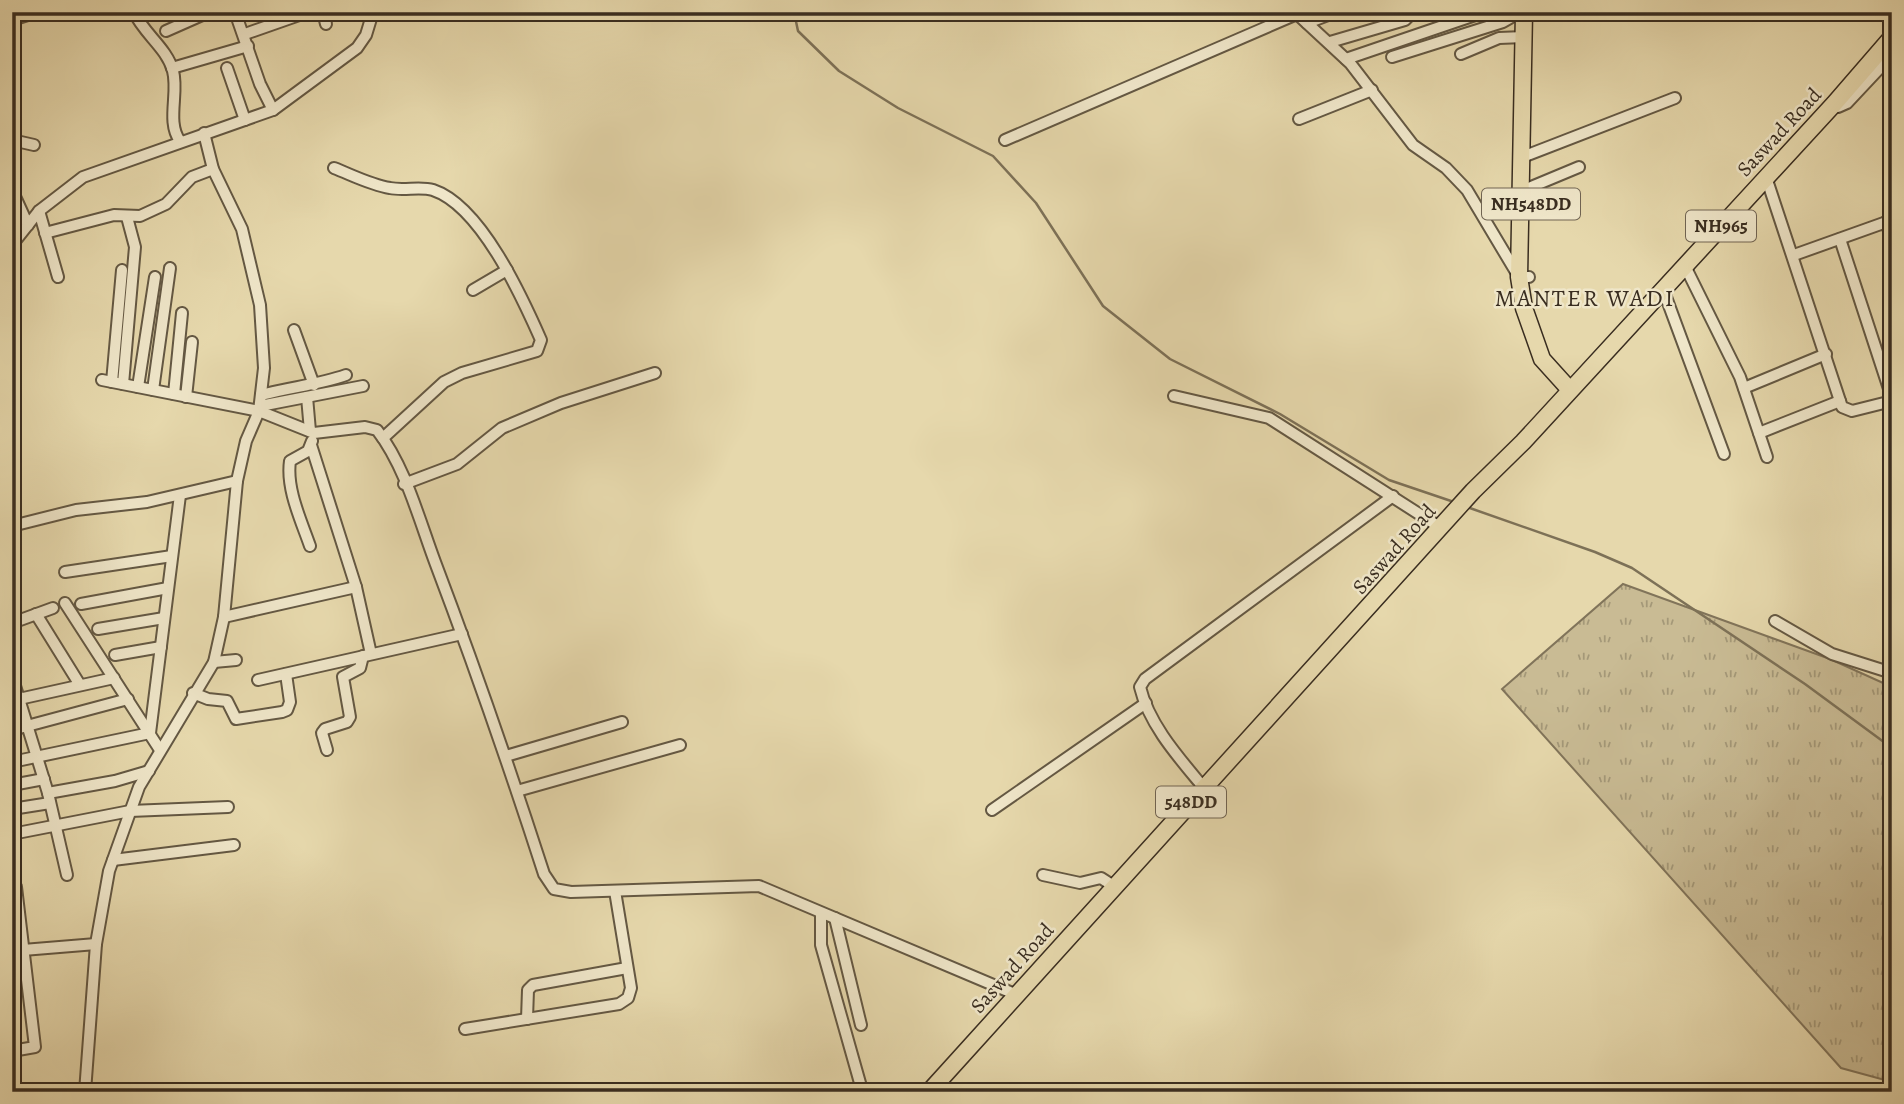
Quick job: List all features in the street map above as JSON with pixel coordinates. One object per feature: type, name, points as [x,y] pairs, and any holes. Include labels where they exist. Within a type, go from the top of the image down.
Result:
[{"type":"highway","name":"NH548DD","points":[[1524,12],[1527,71]]},
{"type":"highway","name":"NH548DD","points":[[1531,12],[1527,71],[1524,308],[1542,359],[1573,386]]},
{"type":"highway","name":"Saswad Road","points":[[929,1092],[1473,492],[1663,289],[1892,37]]},
{"type":"highway","name":"NH548DD","points":[[1524,277],[1531,187],[1525,156]]},
{"type":"street","points":[[12,20],[37,12]]},
{"type":"street","points":[[134,12],[172,68],[175,83],[174,128],[180,141]]},
{"type":"street","points":[[166,31],[209,12]]},
{"type":"street","points":[[235,12],[245,34],[260,84],[274,110]]},
{"type":"street","points":[[245,34],[308,12]]},
{"type":"street","points":[[12,245],[39,211],[83,177],[274,110],[357,48],[366,35],[373,12]]},
{"type":"street","points":[[1307,23],[1336,12]]},
{"type":"street","points":[[1330,42],[1405,20],[1413,12]]},
{"type":"street","points":[[1346,59],[1484,12]]},
{"type":"street","points":[[1392,57],[1503,22],[1510,18],[1511,12]]},
{"type":"street","points":[[1005,140],[1296,13],[1346,59],[1407,139],[1446,168],[1467,190],[1524,277]]},
{"type":"street","points":[[1461,54],[1499,38],[1524,37]]},
{"type":"street","points":[[172,68],[248,46]]},
{"type":"street","points":[[1833,104],[1838,107],[1847,103],[1892,55]]},
{"type":"street","points":[[226,68],[245,120]]},
{"type":"street","points":[[1299,119],[1372,90]]},
{"type":"street","points":[[1525,156],[1675,98]]},
{"type":"street","points":[[85,1092],[96,944],[113,860],[130,811],[149,771],[193,693],[214,662],[224,617],[237,481],[246,441],[260,404],[264,368],[260,304],[242,229],[214,169],[204,133]]},
{"type":"street","points":[[12,140],[34,145]]},
{"type":"street","points":[[1531,187],[1579,167]]},
{"type":"street","points":[[334,168],[389,188],[428,189],[443,195],[480,227],[507,270],[533,320],[542,346],[537,351],[462,373],[444,382],[383,438]]},
{"type":"street","points":[[45,233],[114,215],[135,218],[159,208],[192,177],[214,169]]},
{"type":"street","points":[[1766,177],[1840,401],[1846,411],[1852,411],[1892,399],[1840,239]]},
{"type":"street","points":[[12,190],[28,225]]},
{"type":"street","points":[[39,211],[58,277]]},
{"type":"street","points":[[112,382],[135,247],[127,217]]},
{"type":"street","points":[[1794,256],[1889,221],[1892,240]]},
{"type":"street","points":[[1684,264],[1744,388],[1767,457]]},
{"type":"street","points":[[153,390],[170,268]]},
{"type":"street","points":[[112,382],[122,270]]},
{"type":"street","points":[[473,290],[507,270]]},
{"type":"street","points":[[138,387],[155,277]]},
{"type":"street","points":[[1663,289],[1724,454]]},
{"type":"street","points":[[174,394],[182,313]]},
{"type":"street","points":[[294,330],[314,385]]},
{"type":"street","points":[[186,397],[192,342]]},
{"type":"street","points":[[1744,388],[1826,354]]},
{"type":"street","points":[[404,484],[457,464],[502,428],[561,403],[655,373]]},
{"type":"street","points":[[260,404],[301,384],[314,385],[346,375]]},
{"type":"street","points":[[112,382],[186,397],[260,404],[363,386]]},
{"type":"street","points":[[1174,396],[1269,418],[1441,528]]},
{"type":"street","points":[[307,397],[312,445],[356,587],[367,655],[360,668],[343,677],[350,717],[347,722],[325,729],[322,733],[327,750]]},
{"type":"street","points":[[1759,433],[1840,401]]},
{"type":"street","points":[[260,404],[312,432],[365,427],[377,430],[383,438],[404,484],[462,634],[506,756],[544,874],[554,889],[571,892],[759,886],[1017,995]]},
{"type":"street","points":[[310,546],[291,487],[289,466],[290,461],[308,451],[312,445]]},
{"type":"street","points":[[12,526],[76,510],[180,495],[237,481]]},
{"type":"street","points":[[150,733],[180,495]]},
{"type":"street","points":[[1204,788],[1175,752],[1146,702],[1140,687],[1145,679],[1393,496]]},
{"type":"street","points":[[65,572],[172,556]]},
{"type":"street","points":[[224,617],[356,587]]},
{"type":"street","points":[[81,604],[168,588]]},
{"type":"street","points":[[65,603],[160,750]]},
{"type":"street","points":[[12,623],[53,608]]},
{"type":"street","points":[[36,614],[80,685]]},
{"type":"street","points":[[98,629],[164,618]]},
{"type":"street","points":[[1775,621],[1832,654],[1892,673]]},
{"type":"street","points":[[258,680],[462,634]]},
{"type":"street","points":[[115,655],[161,647]]},
{"type":"street","points":[[214,662],[236,660]]},
{"type":"street","points":[[193,693],[208,699],[227,701],[236,719],[282,712],[287,710],[290,702],[286,674]]},
{"type":"street","points":[[12,676],[44,779],[67,874]]},
{"type":"street","points":[[16,693],[114,678]]},
{"type":"street","points":[[12,730],[128,699]]},
{"type":"street","points":[[992,810],[1146,702]]},
{"type":"street","points":[[506,756],[622,722]]},
{"type":"street","points":[[12,762],[150,733]]},
{"type":"street","points":[[517,791],[680,745]]},
{"type":"street","points":[[12,809],[149,771]]},
{"type":"street","points":[[12,785],[44,779]]},
{"type":"street","points":[[12,834],[130,811],[228,807]]},
{"type":"street","points":[[113,860],[234,845]]},
{"type":"street","points":[[1043,875],[1080,883],[1101,878],[1115,887]]},
{"type":"street","points":[[12,1051],[35,1047],[16,887]]},
{"type":"street","points":[[465,1029],[619,1004],[628,998],[631,988],[615,891]]},
{"type":"street","points":[[821,913],[821,945],[862,1090]]},
{"type":"street","points":[[835,918],[861,1025]]},
{"type":"street","points":[[23,950],[96,944]]},
{"type":"street","points":[[527,1019],[528,990],[533,985],[628,968]]},
{"type":"street","points":[[12,972],[26,970]]},
{"type":"green space","points":[[1623,584],[1830,659],[1892,687],[1892,1082],[1841,1068],[1502,689]]},
{"type":"waterway","points":[[794,12],[798,31],[839,71],[898,108],[993,156],[1036,203],[1103,306],[1170,359],[1280,414],[1389,480],[1454,502]]},
{"type":"waterway","points":[[1467,507],[1595,552],[1632,568],[1805,684],[1892,748]]},
{"type":"district","name":"MANTER WADI","points":[[1585,298]]}]
